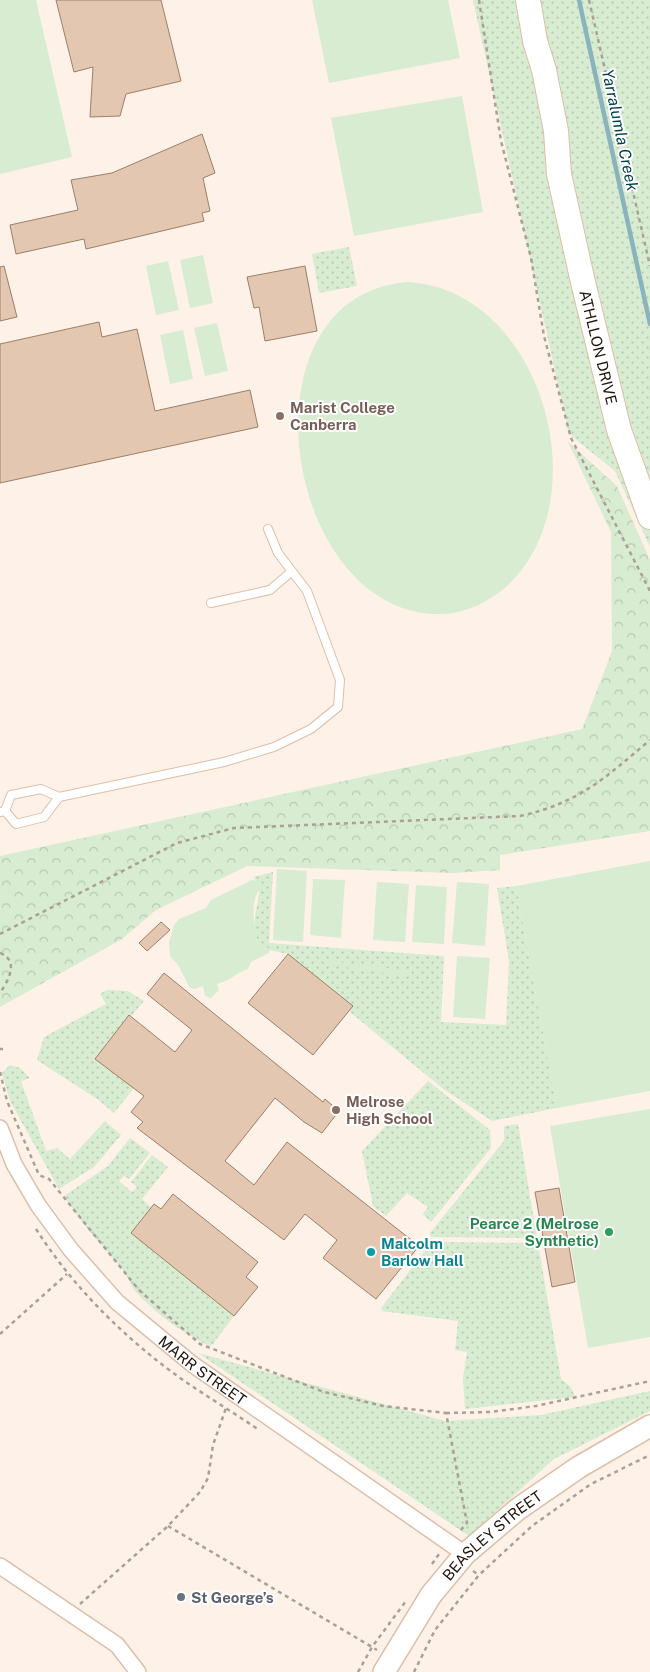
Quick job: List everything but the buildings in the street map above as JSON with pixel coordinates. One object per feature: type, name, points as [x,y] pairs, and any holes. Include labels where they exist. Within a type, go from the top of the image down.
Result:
[{"type":"main road","name":"ATHLLON DRIVE","points":[[514,0],[543,135],[559,174],[619,430],[650,518]]},
{"type":"main road","name":"ATHLLON DRIVE","points":[[528,0],[535,41],[544,70]]},
{"type":"main road","name":"ATHLLON DRIVE","points":[[536,0],[544,70],[556,131],[559,174]]},
{"type":"main road","name":"BEASLEY STREET","points":[[388,1666],[431,1595],[453,1553],[579,1467],[646,1430]]},
{"type":"street","name":"MARR STREET","points":[[0,1128],[14,1164],[38,1205],[71,1250],[116,1302],[192,1364],[453,1553]]},
{"type":"street","points":[[0,1566],[117,1645],[138,1672]]},
{"type":"lane","points":[[59,797],[44,817],[16,824],[2,812],[11,795],[40,789],[59,797],[224,762],[274,747],[311,729],[338,707],[340,680],[307,591],[278,553],[268,529]]},
{"type":"lane","points":[[211,603],[270,590],[291,572]]},
{"type":"path","points":[[479,0],[501,142],[531,258],[544,336],[571,438],[650,591]]},
{"type":"path","points":[[589,0],[650,266]]},
{"type":"path","points":[[0,934],[177,842],[234,828],[520,816],[546,810],[570,801],[596,786],[650,740]]},
{"type":"path","points":[[0,953],[8,959],[12,971],[0,993]]},
{"type":"path","points":[[0,1072],[7,1101],[39,1174],[48,1180],[139,1290],[200,1344],[324,1392],[383,1406],[446,1413],[491,1412],[536,1406],[650,1381]]},
{"type":"path","points":[[35,1227],[67,1274],[131,1338],[156,1360],[264,1434]]},
{"type":"path","points":[[0,1334],[67,1274]]},
{"type":"path","points":[[70,1613],[168,1526],[200,1492],[208,1478],[213,1445],[226,1408]]},
{"type":"path","points":[[429,1569],[453,1553],[467,1523],[446,1413]]},
{"type":"path","points":[[414,1672],[435,1630],[479,1575],[532,1526],[591,1484],[650,1454]]},
{"type":"path","points":[[168,1526],[372,1647],[388,1666]]},
{"type":"path","points":[[432,1548],[453,1553],[479,1575]]},
{"type":"path","points":[[358,1672],[372,1647],[406,1600]]},
{"type":"green space","points":[[0,0],[36,0],[72,157],[0,174]]},
{"type":"green space","points":[[312,0],[448,0],[460,58],[329,83]]},
{"type":"green space","points":[[473,0],[650,0],[650,547],[615,471],[569,434]]},
{"type":"green space","points":[[462,96],[483,212],[354,236],[331,118]]},
{"type":"green space","points":[[349,247],[357,286],[319,293],[312,254]]},
{"type":"green space","points":[[203,255],[213,303],[190,308],[180,260]]},
{"type":"green space","points":[[168,261],[179,310],[156,315],[146,266]]},
{"type":"green space","points":[[407,282],[454,294],[493,320],[523,358],[543,404],[552,453],[550,503],[535,548],[507,586],[500,592],[470,608],[453,613],[444,614],[389,602],[346,567],[316,516],[300,456],[300,395],[317,341],[352,301]]},
{"type":"green space","points":[[217,323],[228,371],[205,376],[194,328]]},
{"type":"green space","points":[[183,330],[193,379],[170,384],[160,335]]},
{"type":"green space","points":[[568,442],[617,486],[650,560],[650,831],[500,855],[500,870],[453,873],[247,866],[156,910],[122,939],[0,1007],[0,856],[582,729],[612,651],[611,532]]},
{"type":"green space","points":[[650,861],[650,1091],[557,1108],[516,886]]},
{"type":"green space","points":[[277,869],[307,871],[303,942],[273,940]]},
{"type":"green space","points":[[273,872],[269,943],[444,956],[441,1022],[506,1025],[509,961],[497,888],[516,886],[557,1108],[492,1121],[442,1088],[350,1012],[352,1006],[288,954],[270,950],[257,940],[255,915],[259,892],[257,881],[253,877]]},
{"type":"green space","points":[[313,879],[345,880],[341,938],[310,935]]},
{"type":"green space","points":[[252,880],[257,881],[259,890],[253,908],[257,940],[270,950],[269,953],[251,962],[248,969],[217,984],[219,990],[211,998],[205,996],[203,986],[195,989],[190,988],[178,965],[170,956],[169,942],[174,925],[179,919],[206,908],[211,900]]},
{"type":"green space","points":[[377,882],[409,884],[405,942],[373,940]]},
{"type":"green space","points":[[457,882],[489,884],[485,946],[452,943]]},
{"type":"green space","points":[[416,885],[447,887],[444,944],[412,942]]},
{"type":"green space","points":[[457,956],[490,958],[485,1019],[453,1017]]},
{"type":"green space","points":[[331,961],[412,971],[411,977],[331,965]]},
{"type":"green space","points":[[107,990],[128,991],[144,1001],[95,1059],[134,1088],[114,1113],[97,1099],[37,1060],[44,1037],[106,1004],[100,994]]},
{"type":"green space","points":[[10,1065],[20,1068],[30,1078],[21,1081],[46,1151],[57,1148],[70,1159],[105,1121],[121,1135],[94,1167],[59,1189],[10,1101],[2,1073]]},
{"type":"green space","points":[[428,1081],[490,1130],[491,1148],[431,1222],[423,1214],[428,1207],[407,1193],[386,1216],[373,1206],[362,1151]]},
{"type":"green space","name":"Pearce 2 (Melrose Synthetic)","points":[[650,1109],[650,1337],[588,1348],[550,1126]]},
{"type":"green space","points":[[518,1124],[537,1238],[431,1237],[430,1233],[504,1141],[504,1126]]},
{"type":"green space","points":[[130,1138],[150,1153],[129,1179],[124,1176],[119,1181],[132,1192],[137,1187],[131,1182],[152,1155],[168,1167],[142,1199],[151,1207],[131,1233],[234,1316],[213,1344],[209,1346],[169,1322],[135,1291],[123,1270],[84,1224],[64,1196],[108,1166]]},
{"type":"green space","points":[[432,1242],[538,1243],[561,1379],[571,1387],[575,1397],[465,1409],[463,1378],[467,1352],[455,1350],[458,1321],[382,1311],[381,1308]]},
{"type":"green space","points":[[198,1353],[445,1421],[541,1415],[650,1391],[650,1411],[554,1459],[469,1536]]},
{"type":"waterway","name":"Yarralumla Creek","points":[[579,0],[650,324]]},
{"type":"place","name":"Marist College Canberra","points":[[280,416]]},
{"type":"place","name":"Melrose High School","points":[[336,1110]]},
{"type":"place","name":"Pearce 2 (Melrose Synthetic)","points":[[609,1232]]},
{"type":"place","name":"Malcolm Barlow Hall","points":[[371,1252]]},
{"type":"place","name":"St George’s","points":[[181,1597]]}]
